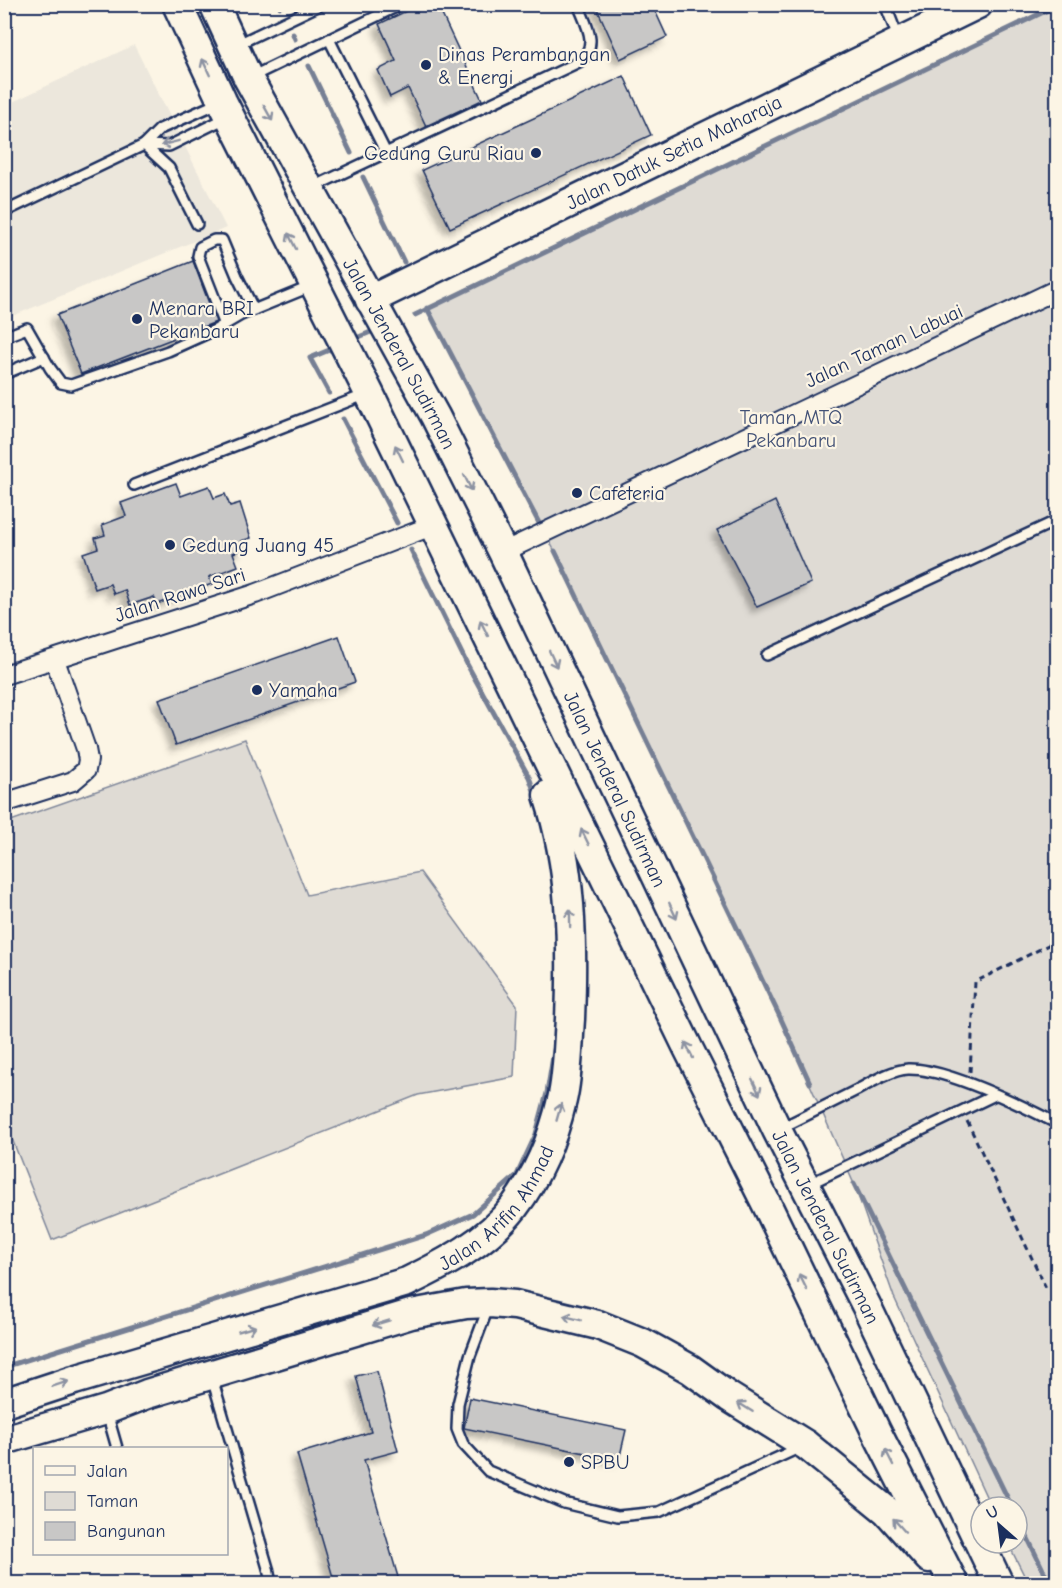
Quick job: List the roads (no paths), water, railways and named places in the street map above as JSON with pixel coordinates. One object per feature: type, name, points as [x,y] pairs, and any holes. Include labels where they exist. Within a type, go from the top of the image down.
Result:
[{"type":"main road","name":"Jalan Jenderal Sudirman","points":[[177,4],[225,109],[369,393],[520,699],[548,763],[953,1584]]},
{"type":"main road","name":"Jalan Jenderal Sudirman","points":[[214,4],[248,78],[435,416],[503,552],[777,1130],[866,1305],[999,1584]]},
{"type":"main road","name":"Jalan Datuk Setia Maharaja","points":[[370,300],[978,4]]},
{"type":"main road","name":"Jalan Arifin Ahmad","points":[[4,1403],[74,1380],[407,1282],[458,1256],[514,1207],[540,1165],[563,1098],[571,989],[570,913],[565,864],[558,825],[520,699]]},
{"type":"main road","points":[[738,1148],[777,1130]]},
{"type":"main road","points":[[767,1205],[805,1186]]},
{"type":"main road","points":[[4,1440],[411,1314],[466,1304],[515,1305],[598,1325],[643,1343],[690,1369],[729,1397],[806,1445],[887,1511],[953,1584]]},
{"type":"street","name":"Jalan Taman Labuai","points":[[503,552],[1058,289]]},
{"type":"street","name":"Jalan Rawa Sari","points":[[4,675],[255,594],[434,525]]},
{"type":"street","points":[[4,803],[73,781],[86,770],[88,760],[86,749],[55,660]]},
{"type":"lane","points":[[248,78],[402,4]]},
{"type":"lane","points":[[309,189],[579,62],[588,55],[591,44],[578,4]]},
{"type":"lane","points":[[885,4],[900,42]]},
{"type":"lane","points":[[233,45],[317,6]]},
{"type":"lane","points":[[329,39],[386,153]]},
{"type":"lane","points":[[144,145],[169,146],[225,109]]},
{"type":"lane","points":[[4,212],[144,145],[160,129],[225,109]]},
{"type":"lane","points":[[144,145],[169,168],[197,224]]},
{"type":"lane","points":[[225,325],[198,256],[200,247],[206,243],[222,240],[254,310]]},
{"type":"lane","points":[[4,337],[27,328],[61,383],[71,385],[168,351],[254,310],[314,285]]},
{"type":"lane","points":[[4,374],[44,357]]},
{"type":"lane","points":[[134,485],[369,393]]},
{"type":"lane","points":[[767,655],[1058,520]]},
{"type":"lane","points":[[777,1130],[885,1076],[907,1069],[969,1084],[1028,1108],[1058,1124]]},
{"type":"lane","points":[[805,1186],[995,1095]]},
{"type":"lane","points":[[490,1303],[470,1356],[458,1404],[457,1429],[463,1444],[488,1471],[564,1503],[618,1516],[659,1512],[806,1445]]},
{"type":"lane","points":[[211,1375],[271,1584]]},
{"type":"lane","points":[[106,1410],[116,1447]]},
{"type":"waterway","points":[[415,315],[1058,5]]},
{"type":"waterway","points":[[293,34],[295,39]]},
{"type":"waterway","points":[[309,66],[351,153]]},
{"type":"waterway","points":[[363,177],[404,262]]},
{"type":"waterway","points":[[427,308],[540,525]]},
{"type":"waterway","points":[[354,339],[378,329]]},
{"type":"waterway","points":[[329,393],[310,358],[334,348]]},
{"type":"waterway","points":[[343,419],[397,523]]},
{"type":"waterway","points":[[411,550],[468,666],[529,777],[536,796]]},
{"type":"waterway","points":[[555,551],[810,1083]]},
{"type":"waterway","points":[[4,1367],[426,1235],[473,1214],[517,1175],[536,1134],[547,1093],[555,1045]]},
{"type":"waterway","points":[[854,1184],[1006,1495]]},
{"type":"waterway","points":[[1029,1541],[1050,1584]]},
{"type":"place","name":"Dinas Perambangan & Energi","points":[[426,65]]},
{"type":"place","name":"Gedung Guru Riau","points":[[536,153]]},
{"type":"place","name":"Menara BRI Pekanbaru","points":[[137,319]]},
{"type":"place","name":"Cafeteria","points":[[577,493]]},
{"type":"place","name":"Gedung Juang 45","points":[[170,545]]},
{"type":"place","name":"Yamaha","points":[[257,690]]},
{"type":"place","name":"SPBU","points":[[569,1462]]},
{"type":"park label","name":"Taman MTQ Pekanbaru","points":[[791,428]]}]
